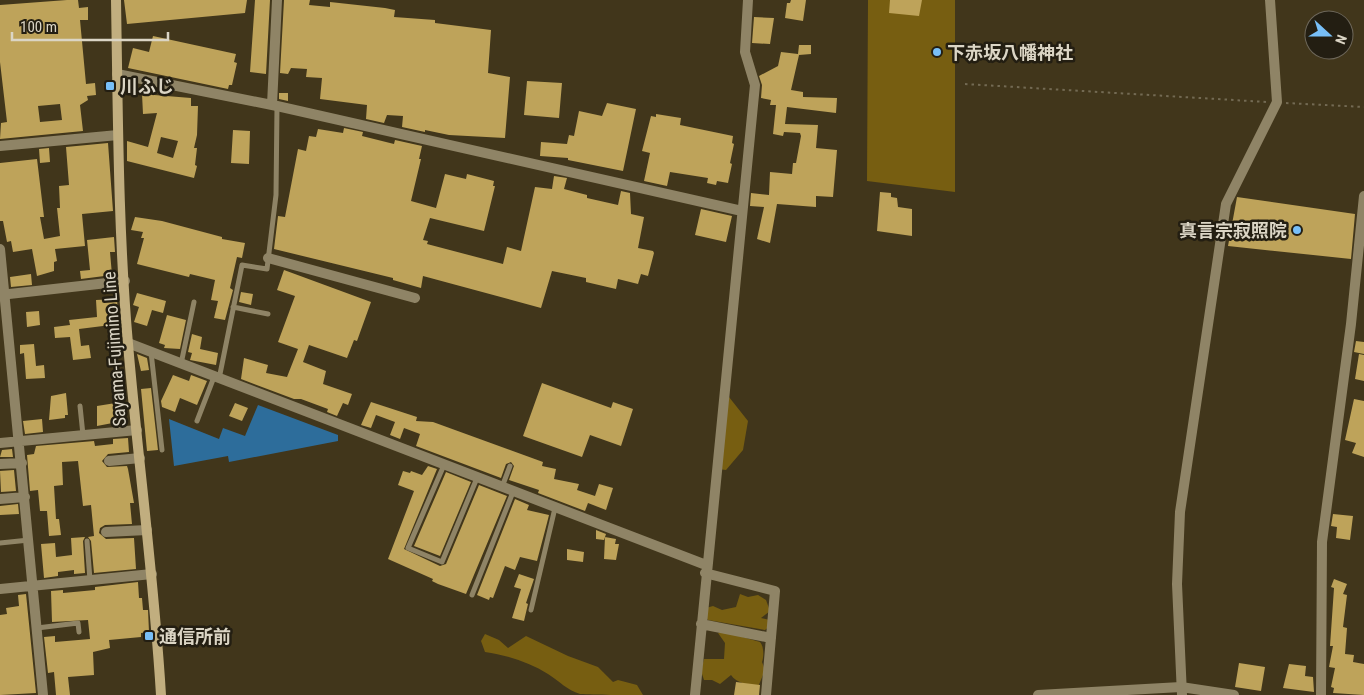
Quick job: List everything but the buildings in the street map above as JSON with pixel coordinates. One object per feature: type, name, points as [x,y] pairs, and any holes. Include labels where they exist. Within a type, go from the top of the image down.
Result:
[{"type":"main road","name":"Sayama-Fujimino Line","points":[[116,0],[118,136],[128,343],[152,574],[161,695]]},
{"type":"street","points":[[275,105],[277,0]]},
{"type":"street","points":[[695,695],[755,85],[745,52],[748,0]]},
{"type":"street","points":[[1181,691],[1177,584],[1180,512],[1226,205],[1277,102],[1270,0]]},
{"type":"street","points":[[117,74],[275,105],[742,211]]},
{"type":"street","points":[[0,146],[118,136]]},
{"type":"street","points":[[1321,695],[1322,542],[1361,256],[1364,196]]},
{"type":"street","points":[[0,249],[2,294],[20,441],[44,695]]},
{"type":"street","points":[[268,258],[414,298]]},
{"type":"street","points":[[2,294],[125,282]]},
{"type":"street","points":[[128,343],[555,508],[706,569],[775,591],[766,695]]},
{"type":"street","points":[[0,442],[137,430]]},
{"type":"street","points":[[109,461],[140,458]]},
{"type":"street","points":[[0,464],[22,462]]},
{"type":"street","points":[[0,499],[25,497]]},
{"type":"street","points":[[106,532],[147,530]]},
{"type":"street","points":[[0,589],[152,574]]},
{"type":"street","points":[[701,624],[771,638]]},
{"type":"street","points":[[1038,695],[1181,691],[1234,695]]},
{"type":"lane","points":[[197,421],[216,378],[242,265],[267,269],[276,195],[275,105]]},
{"type":"lane","points":[[181,364],[194,302]]},
{"type":"lane","points":[[233,307],[268,314]]},
{"type":"lane","points":[[151,352],[162,450]]},
{"type":"lane","points":[[80,406],[83,435]]},
{"type":"lane","points":[[444,465],[408,548],[442,562],[477,478]]},
{"type":"lane","points":[[502,488],[510,466]]},
{"type":"lane","points":[[472,595],[513,492]]},
{"type":"lane","points":[[531,610],[555,508]]},
{"type":"lane","points":[[0,543],[29,540]]},
{"type":"lane","points":[[87,541],[90,580]]},
{"type":"lane","points":[[37,628],[78,623],[79,632]]},
{"type":"path","points":[[965,84],[1364,107]]},
{"type":"shaded area","points":[[868,0],[955,0],[955,192],[867,181]]},
{"type":"shaded area","points":[[729,397],[748,421],[743,450],[726,470],[718,469]]},
{"type":"shaded area","points":[[740,594],[748,597],[758,595],[766,600],[770,611],[761,618],[770,620],[770,626],[765,630],[708,620],[705,616],[706,608],[713,606],[722,610],[736,607]]},
{"type":"shaded area","points":[[725,632],[760,642],[763,652],[762,662],[765,670],[758,687],[739,682],[731,675],[720,684],[712,680],[704,680],[701,671],[704,659],[724,659],[725,643],[718,633]]},
{"type":"shaded area","points":[[485,634],[499,640],[508,648],[526,636],[568,656],[598,667],[613,682],[618,680],[637,685],[643,695],[580,694],[533,666],[509,657],[485,652],[481,641]]},
{"type":"water","points":[[258,405],[338,435],[338,441],[229,462],[228,456],[174,466],[169,419],[219,439],[223,428],[245,436]]},
{"type":"place","name":"下赤坂八幡神社","points":[[937,52]]},
{"type":"place","name":"川ふじ","points":[[110,86]]},
{"type":"place","name":"真言宗寂照院","points":[[1297,230]]},
{"type":"place","name":"通信所前","points":[[149,636]]}]
